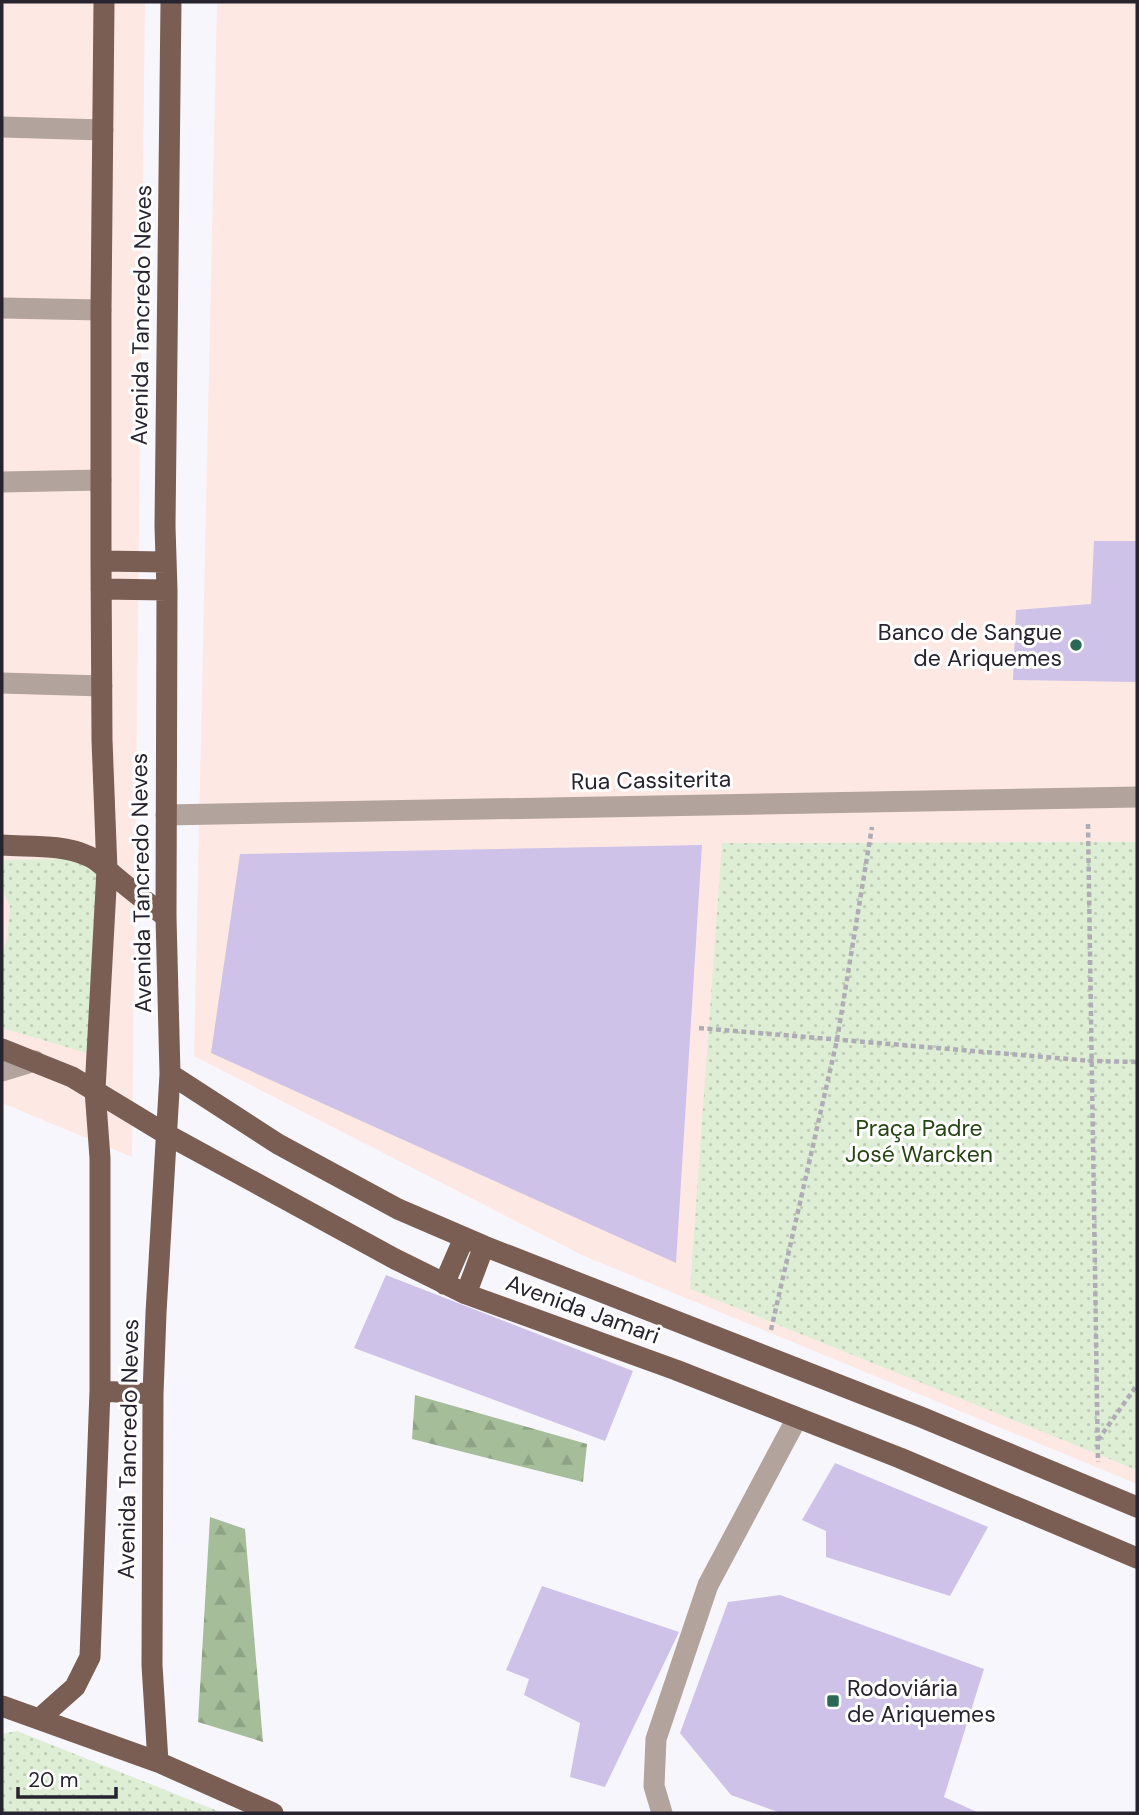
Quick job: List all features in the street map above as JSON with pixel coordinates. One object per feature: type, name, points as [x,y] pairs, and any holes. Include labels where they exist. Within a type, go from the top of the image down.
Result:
[{"type":"main road","name":"Avenida Tancredo Neves","points":[[39,1719],[75,1687],[90,1657],[100,1391],[100,1158],[95,1090],[107,870],[102,753],[101,589],[104,2]]},
{"type":"main road","name":"Avenida Tancredo Neves","points":[[158,1762],[152,1665],[153,1394],[170,1074],[166,917],[165,498],[171,2]]},
{"type":"main road","points":[[101,561],[166,562]]},
{"type":"main road","points":[[101,589],[167,590]]},
{"type":"main road","points":[[2,845],[72,850],[98,860],[166,917]]},
{"type":"main road","name":"Avenida Jamari","points":[[2,1049],[72,1077],[166,1135],[466,1294],[676,1370],[900,1458],[1137,1558]]},
{"type":"main road","name":"Avenida Jamari","points":[[170,1074],[278,1144],[398,1209],[484,1246],[921,1417],[1137,1507]]},
{"type":"main road","points":[[444,1284],[464,1238]]},
{"type":"main road","points":[[466,1294],[484,1246]]},
{"type":"main road","points":[[100,1391],[153,1394]]},
{"type":"main road","points":[[2,1706],[158,1762],[273,1813]]},
{"type":"street","points":[[2,127],[103,130]]},
{"type":"street","points":[[2,308],[101,310]]},
{"type":"street","points":[[2,482],[101,480]]},
{"type":"street","points":[[2,683],[102,686]]},
{"type":"street","name":"Rua Cassiterita","points":[[166,815],[1137,797]]},
{"type":"street","points":[[2,1071],[35,1061]]},
{"type":"street","points":[[662,1813],[654,1786],[656,1739],[708,1585],[797,1418]]},
{"type":"path","points":[[1088,798],[1099,1491]]},
{"type":"path","points":[[765,1356],[837,1040],[876,802]]},
{"type":"path","points":[[699,1028],[1092,1061],[1137,1062]]},
{"type":"path","points":[[1098,1440],[1137,1385]]},
{"type":"shaded area","points":[[2,2],[145,2],[132,1157],[2,1103]]},
{"type":"shaded area","points":[[217,2],[1137,2],[1137,1484],[584,1256],[194,1056]]},
{"type":"green space","name":"Praça Padre José Warcken","points":[[1137,842],[1137,1470],[690,1289],[722,843]]},
{"type":"green space","points":[[102,858],[104,1058],[2,1028],[2,951],[7,941],[10,906],[2,889],[2,860]]},
{"type":"green space","points":[[415,1395],[587,1444],[583,1482],[412,1439]]},
{"type":"green space","points":[[210,1517],[245,1529],[263,1742],[198,1722]]},
{"type":"green space","points":[[17,1731],[223,1813],[2,1813],[2,1734]]},
{"type":"building","name":"Banco de Sangue de Ariquemes","points":[[1094,541],[1137,541],[1137,682],[1013,680],[1016,610],[1091,604]]},
{"type":"building","points":[[702,845],[676,1263],[211,1053],[240,854]]},
{"type":"building","points":[[386,1275],[633,1371],[605,1441],[354,1348]]},
{"type":"building","points":[[835,1463],[988,1527],[950,1596],[826,1557],[826,1531],[802,1520]]},
{"type":"building","points":[[542,1586],[679,1632],[605,1787],[570,1777],[580,1723],[524,1695],[529,1679],[506,1670]]},
{"type":"building","name":"Rodoviária de Ariquemes","points":[[780,1595],[984,1669],[944,1797],[979,1813],[781,1813],[731,1795],[680,1733],[728,1602]]},
{"type":"place","name":"Banco de Sangue de Ariquemes","points":[[1076,645]]},
{"type":"place","name":"Rodoviária de Ariquemes","points":[[833,1701]]}]
